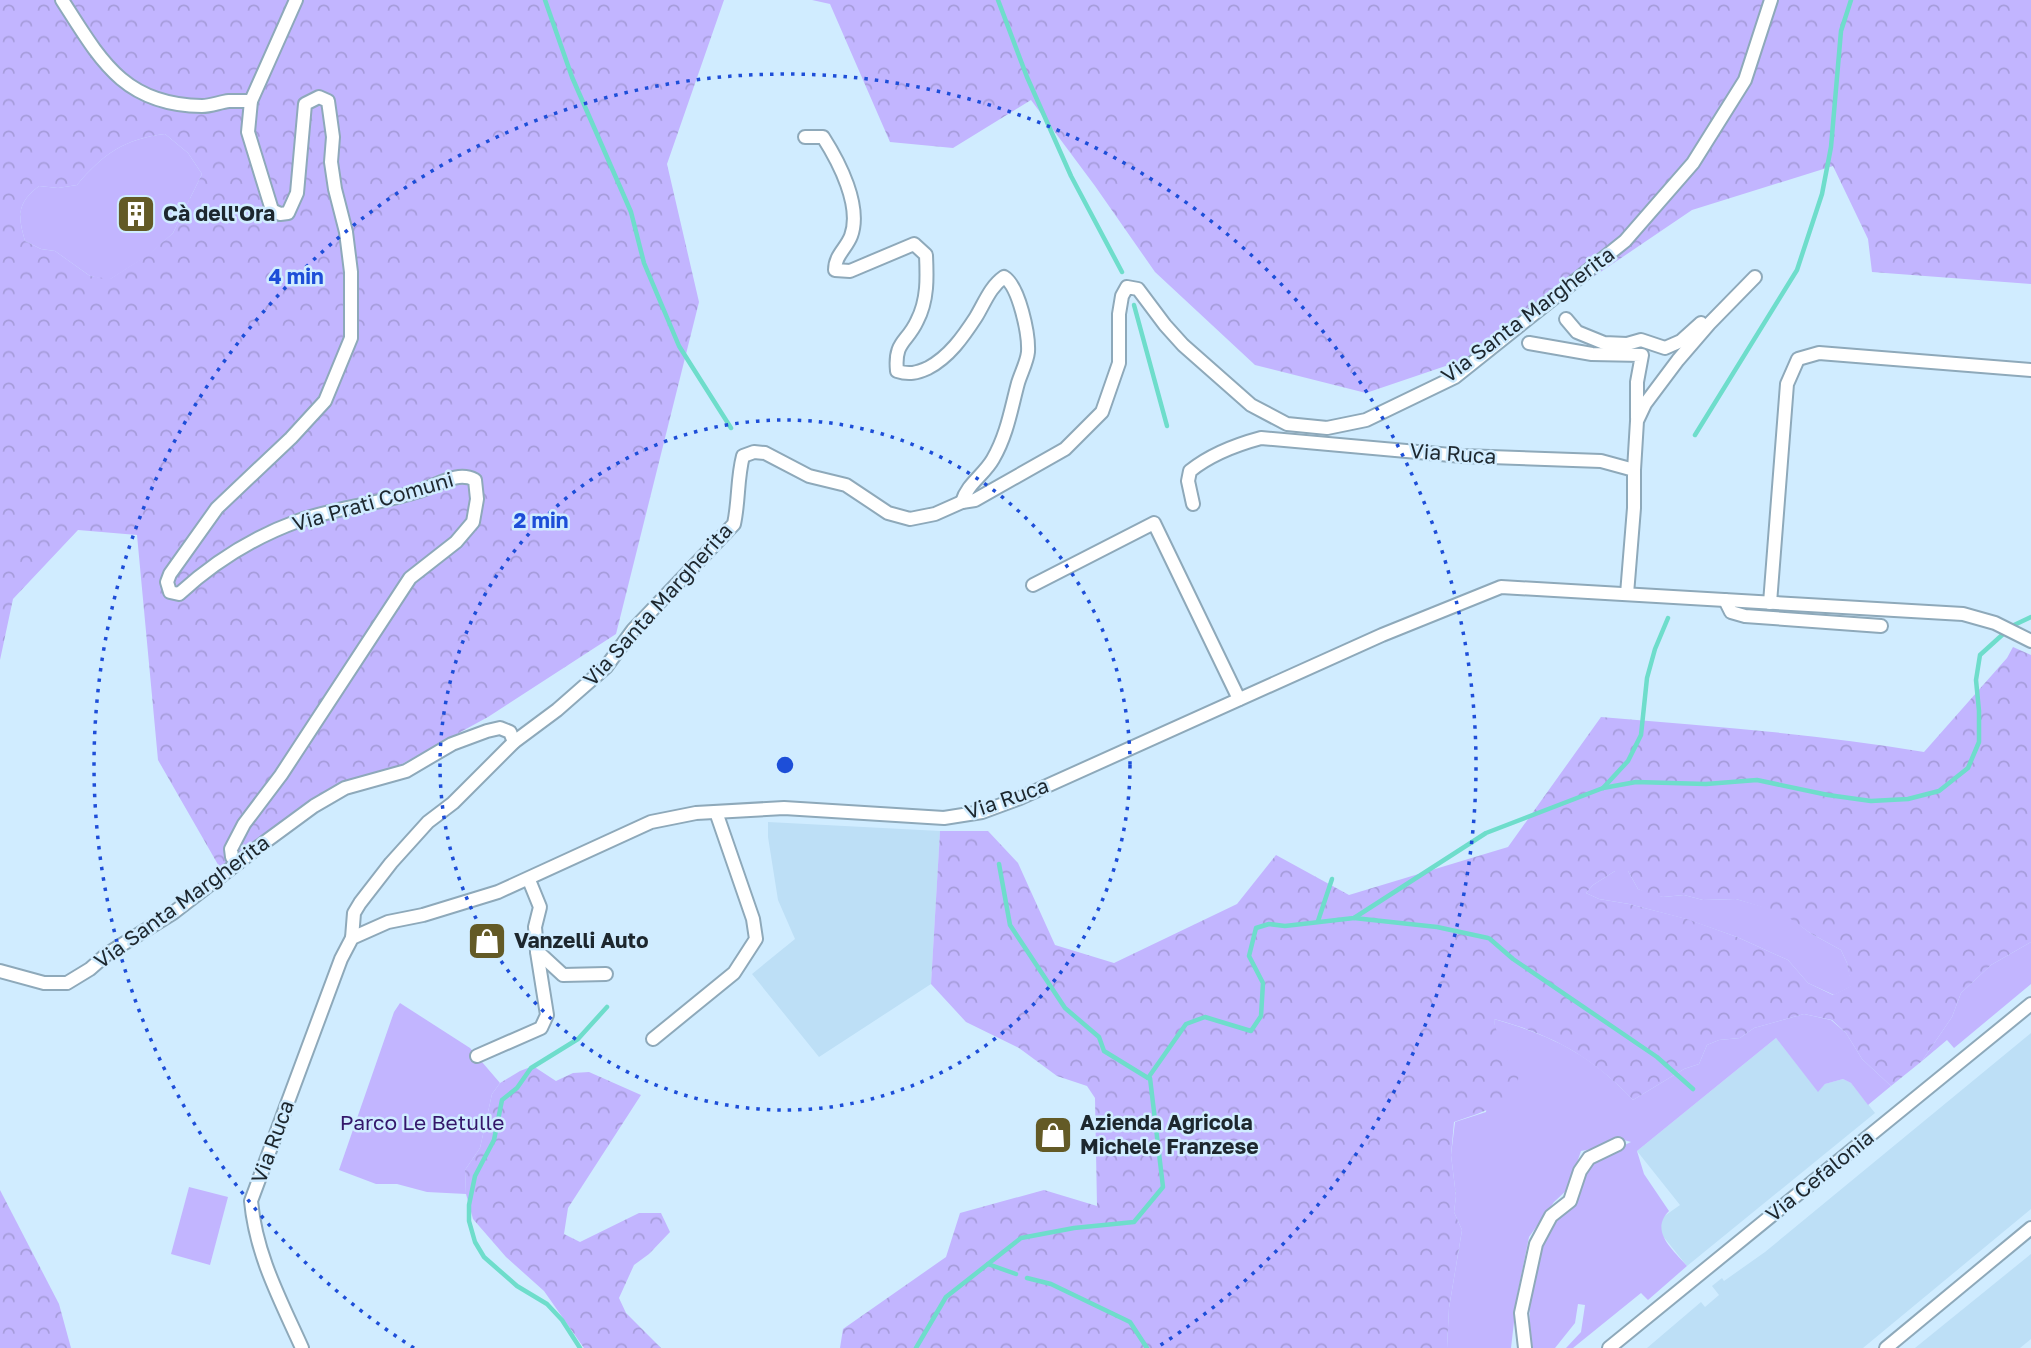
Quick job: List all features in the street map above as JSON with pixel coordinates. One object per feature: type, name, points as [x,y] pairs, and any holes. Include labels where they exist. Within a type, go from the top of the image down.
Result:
[{"type":"street","points":[[62,0],[102,61],[132,88],[164,102],[204,106],[227,101],[251,101]]},
{"type":"street","name":"Via Prati Comuni","points":[[239,862],[232,857],[231,849],[244,824],[281,775],[411,578],[456,542],[473,522],[477,499],[475,480],[460,476],[419,492],[300,520],[228,554],[179,594],[170,592],[167,582],[170,574],[217,508],[291,438],[325,401],[351,338],[351,272],[346,232],[331,162],[333,136],[328,101],[318,97],[305,104],[297,193],[288,213],[280,214],[272,210],[248,132],[251,101],[296,0]]},
{"type":"street","name":"Via Santa Margherita","points":[[0,971],[44,983],[67,983],[90,969],[107,954],[173,913],[314,806],[345,788],[406,771],[452,744],[487,731],[500,729],[510,732],[514,742],[557,710],[606,667],[633,630],[734,524],[739,501],[737,476],[743,456],[754,452],[765,453],[809,476],[846,485],[888,513],[910,519],[935,514],[962,502],[975,500],[1065,449],[1102,412],[1119,363],[1119,314],[1122,296],[1127,288],[1138,289],[1184,345],[1251,405],[1287,424],[1327,428],[1366,420],[1455,377],[1625,241],[1693,163],[1745,79],[1771,0]]},
{"type":"street","points":[[805,137],[823,137],[849,189],[854,217],[851,236],[835,261],[835,270],[850,271],[914,244],[926,255],[927,288],[917,322],[901,342],[896,359],[897,371],[907,374],[920,372],[944,359],[974,319],[994,284],[1004,277],[1011,282],[1015,290],[1027,335],[1028,353],[1005,436],[992,462],[965,492],[962,502]]},
{"type":"street","points":[[1637,421],[1645,404],[1678,360],[1755,277]]},
{"type":"street","points":[[1566,319],[1577,332],[1604,343],[1627,344],[1641,340],[1665,348],[1681,341],[1698,325],[1724,309]]},
{"type":"street","points":[[1529,343],[1592,354],[1642,355],[1637,382],[1634,508],[1627,594]]},
{"type":"street","points":[[1770,603],[1787,384],[1798,359],[1819,353],[2031,370]]},
{"type":"street","name":"Via Ruca","points":[[1193,504],[1188,481],[1189,471],[1203,460],[1238,444],[1261,438],[1462,456],[1601,461],[1634,470]]},
{"type":"street","points":[[1033,585],[1154,523],[1238,699]]},
{"type":"street","name":"Via Ruca","points":[[352,938],[388,922],[498,892],[651,822],[716,812],[784,808],[944,818],[982,811],[1045,787],[1382,635],[1501,587],[1963,614],[1995,623],[2031,641]]},
{"type":"street","name":"Via Ruca","points":[[1725,600],[1731,612],[1745,616],[1881,626]]},
{"type":"street","name":"Via Ruca","points":[[302,1348],[262,1256],[254,1230],[251,1201],[333,977],[352,938],[355,913],[360,903],[428,822],[453,803],[514,742]]},
{"type":"street","points":[[653,1039],[734,973],[756,939],[753,919],[716,812]]},
{"type":"street","points":[[477,1056],[541,1028],[547,1016],[535,927],[540,907],[528,880]]},
{"type":"street","points":[[537,951],[563,975],[606,974]]},
{"type":"street","name":"Via Cefalonia","points":[[1609,1348],[2031,1004]]},
{"type":"street","points":[[1525,1348],[1521,1313],[1536,1244],[1551,1216],[1570,1201],[1580,1171],[1590,1158],[1618,1144]]},
{"type":"street","points":[[1886,1348],[2031,1228]]},
{"type":"shaded area","points":[[768,822],[940,831],[931,984],[819,1057],[752,974],[795,939],[778,900]]},
{"type":"shaded area","points":[[2031,1033],[2031,1209],[1863,1348],[1647,1348],[1701,1302],[1705,1307],[1719,1295],[1712,1286],[1722,1278],[1724,1281],[1765,1252]]},
{"type":"shaded area","points":[[1776,1038],[1818,1091],[1825,1084],[1843,1079],[1851,1083],[1875,1113],[1687,1266],[1662,1235],[1660,1226],[1663,1217],[1680,1205],[1637,1151]]},
{"type":"shaded area","points":[[2031,1254],[2031,1339],[2020,1348],[1915,1348]]},
{"type":"green space","points":[[0,0],[724,0],[667,164],[699,302],[616,634],[488,717],[314,812],[224,875],[158,760],[137,535],[78,530],[13,599],[0,660]],"holes":[[[165,134],[188,153],[202,174],[173,233],[149,254],[110,279],[90,276],[55,251],[41,249],[25,241],[21,211],[26,199],[39,186],[58,188],[77,185],[115,150],[151,136]]]},
{"type":"green space","points":[[812,0],[2031,0],[2031,284],[1872,272],[1868,239],[1833,166],[1692,210],[1478,355],[1366,393],[1255,365],[1155,272],[1031,100],[953,148],[890,142],[830,4]]},
{"type":"green space","points":[[165,134],[188,153],[202,174],[173,233],[150,254],[109,280],[90,276],[55,251],[41,249],[25,241],[21,211],[26,199],[39,186],[58,188],[77,185],[115,150],[138,140]]},
{"type":"green space","points":[[2013,647],[2031,655],[2031,942],[1991,965],[1961,993],[1952,1017],[1922,1061],[1891,1086],[1862,1059],[1846,1033],[1832,1020],[1804,1014],[1754,1028],[1740,1038],[1719,1040],[1707,1045],[1699,1064],[1684,1069],[1633,1100],[1602,1071],[1570,1049],[1534,1032],[1494,1019],[1498,1035],[1518,1072],[1517,1084],[1512,1094],[1503,1102],[1454,1122],[1451,1155],[1456,1196],[1454,1212],[1462,1230],[1449,1308],[1447,1348],[840,1348],[843,1329],[946,1257],[960,1213],[1044,1190],[1097,1206],[1095,1098],[1087,1086],[1057,1076],[1019,1048],[966,1022],[931,984],[940,831],[988,831],[1018,863],[1055,945],[1114,963],[1237,904],[1276,855],[1349,895],[1508,847],[1601,717],[1803,735],[1924,752],[2007,658]],"holes":[[[1615,871],[1628,871],[1638,889],[1649,894],[1663,897],[1684,895],[1703,900],[1736,899],[1784,914],[1810,933],[1841,950],[1847,963],[1851,986],[1833,995],[1808,983],[1788,960],[1737,937],[1687,919],[1599,899],[1586,893],[1593,885]]]},
{"type":"green space","points":[[1615,871],[1628,871],[1638,889],[1663,897],[1684,895],[1703,900],[1736,899],[1784,913],[1810,933],[1841,950],[1852,986],[1834,995],[1808,983],[1788,960],[1737,937],[1686,919],[1599,899],[1586,893],[1593,885]]},
{"type":"green space","points":[[2031,942],[2031,984],[1954,1048],[1947,1040],[1922,1061],[1952,1017],[1961,993],[1991,965]]},
{"type":"green space","name":"Parco Le Betulle","points":[[400,1003],[470,1048],[500,1083],[492,1094],[480,1148],[465,1170],[466,1194],[427,1192],[397,1184],[376,1184],[339,1170],[394,1012]]},
{"type":"green space","points":[[1804,1014],[1831,1020],[1846,1033],[1862,1059],[1891,1086],[1868,1105],[1851,1083],[1843,1079],[1825,1084],[1818,1092],[1776,1038],[1637,1151],[1644,1174],[1669,1211],[1661,1226],[1665,1240],[1687,1266],[1648,1300],[1641,1293],[1573,1348],[1566,1348],[1581,1332],[1585,1305],[1578,1304],[1575,1323],[1555,1348],[1529,1348],[1530,1297],[1538,1252],[1559,1213],[1569,1207],[1582,1190],[1583,1171],[1591,1161],[1631,1142],[1617,1138],[1602,1147],[1581,1151],[1568,1189],[1554,1202],[1529,1237],[1517,1296],[1511,1348],[1447,1348],[1449,1308],[1462,1230],[1454,1212],[1456,1196],[1451,1155],[1455,1122],[1486,1112],[1494,1019],[1535,1032],[1570,1049],[1602,1071],[1633,1100],[1684,1069],[1699,1064],[1707,1045],[1719,1040],[1740,1038],[1754,1028]]},
{"type":"green space","points":[[533,1066],[556,1081],[573,1073],[589,1072],[641,1095],[568,1208],[564,1234],[580,1242],[639,1213],[661,1213],[670,1232],[634,1265],[619,1298],[626,1313],[661,1348],[584,1348],[544,1291],[506,1257],[473,1219],[466,1194],[465,1170],[480,1148],[492,1094],[500,1083]]},
{"type":"green space","points":[[189,1187],[228,1197],[210,1265],[171,1254]]},
{"type":"green space","points":[[0,1190],[59,1304],[71,1348],[0,1348]]},
{"type":"waterway","points":[[545,0],[572,77],[631,212],[644,263],[679,346],[731,428]]},
{"type":"waterway","points":[[998,0],[1027,77],[1071,176],[1122,272]]},
{"type":"waterway","points":[[1695,435],[1797,270],[1822,194],[1831,147],[1841,31],[1851,0]]},
{"type":"waterway","points":[[1134,305],[1167,426]]},
{"type":"waterway","points":[[916,1348],[946,1297],[1021,1238],[1074,1228],[1134,1222],[1163,1187],[1148,1078],[1186,1024],[1205,1017],[1251,1031],[1261,1016],[1263,983],[1249,956],[1256,928],[1269,924],[1285,926],[1354,918],[1486,833],[1603,788],[1636,782],[1706,784],[1757,780],[1871,801],[1908,799],[1939,791],[1968,768],[1979,742],[1976,680],[1980,655],[2012,626],[2031,617]]},
{"type":"waterway","points":[[1603,788],[1628,761],[1641,735],[1647,678],[1668,618]]},
{"type":"waterway","points":[[999,864],[1010,925],[1065,1008],[1099,1037],[1104,1051],[1148,1078]]},
{"type":"waterway","points":[[1318,921],[1332,879]]},
{"type":"waterway","points":[[1354,918],[1437,927],[1488,938]]},
{"type":"waterway","points":[[1490,939],[1513,959],[1657,1057],[1693,1089]]},
{"type":"waterway","points":[[580,1348],[562,1320],[547,1304],[517,1286],[484,1257],[475,1242],[469,1221],[469,1205],[475,1176],[494,1140],[502,1100],[517,1088],[531,1068],[578,1039],[607,1007]]},
{"type":"waterway","points":[[988,1264],[1016,1274]]},
{"type":"waterway","points":[[1027,1278],[1051,1284],[1130,1322],[1147,1348]]},
{"type":"place","name":"Cà dell'Ora","points":[[136,214]]},
{"type":"place","name":"Vanzelli Auto","points":[[487,941]]},
{"type":"place","name":"Azienda Agricola Michele Franzese","points":[[1053,1135]]}]
